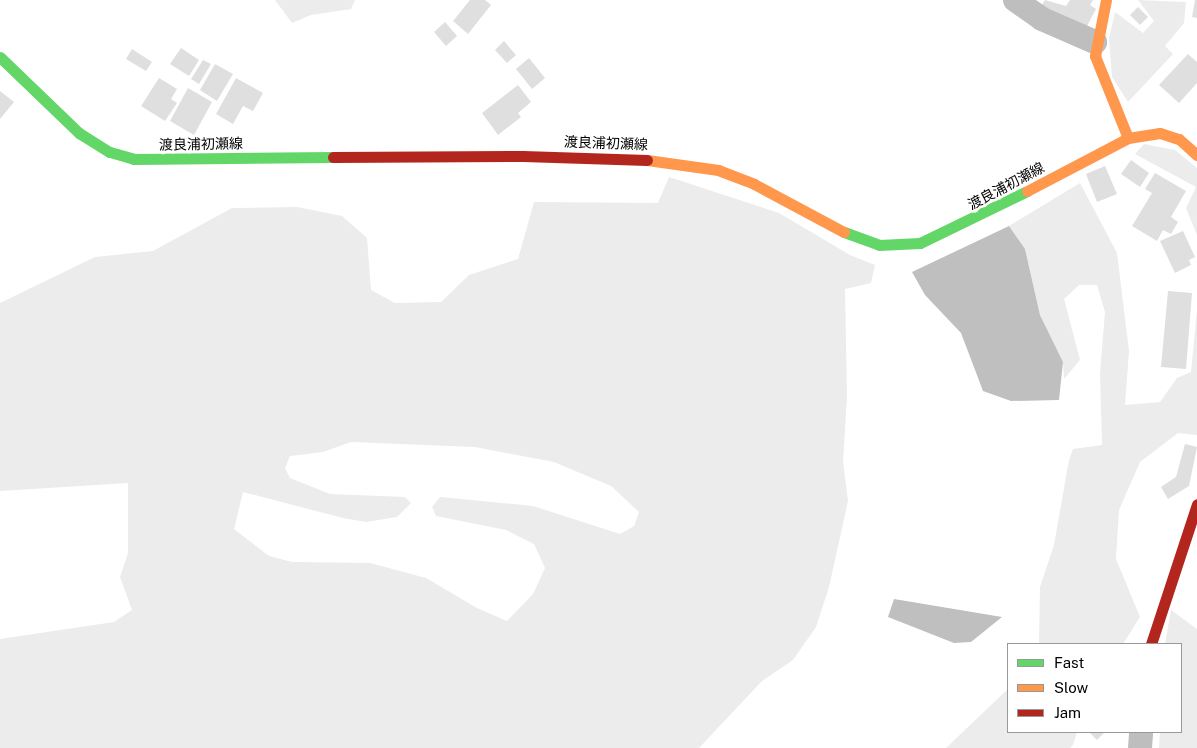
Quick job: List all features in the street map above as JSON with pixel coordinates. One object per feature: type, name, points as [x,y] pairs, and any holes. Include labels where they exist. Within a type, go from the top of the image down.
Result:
[{"type":"main road","points":[[1106,0],[1096,42],[1095,56],[1103,80],[1128,138]]},
{"type":"main road","name":"渡良浦初瀬線","points":[[0,57],[79,133],[110,152],[134,159],[523,156],[666,161],[718,170],[754,184],[843,232],[879,244],[920,243],[950,232],[1128,138],[1160,132],[1179,139],[1197,155]]},
{"type":"main road","points":[[1151,643],[1197,504]]},
{"type":"street","points":[[1015,0],[1042,19],[1096,42]]},
{"type":"street","points":[[1140,748],[1141,733]]},
{"type":"shaded area","points":[[275,0],[355,0],[351,9],[311,15],[292,23]]},
{"type":"shaded area","points":[[1138,0],[1186,2],[1184,23],[1165,46],[1173,54],[1128,102],[1112,77],[1109,38],[1115,12],[1143,33],[1154,21]]},
{"type":"shaded area","points":[[1144,144],[1175,150],[1197,168],[1197,235],[1186,208],[1196,187],[1135,154]]},
{"type":"shaded area","points":[[669,177],[779,213],[850,255],[875,265],[871,283],[845,289],[847,396],[843,462],[848,501],[829,587],[816,627],[793,660],[762,681],[699,748],[0,748],[0,639],[114,622],[132,610],[120,577],[128,553],[128,483],[0,491],[0,303],[95,257],[153,251],[232,208],[297,207],[342,216],[367,238],[371,290],[395,303],[441,302],[469,275],[518,259],[534,202],[658,203]],"holes":[[[351,442],[475,447],[554,462],[611,486],[639,512],[634,526],[620,534],[533,506],[440,497],[432,507],[436,516],[506,530],[534,544],[545,568],[533,594],[507,621],[477,608],[426,578],[370,563],[292,562],[269,556],[234,529],[243,492],[343,518],[366,522],[397,517],[411,503],[405,497],[330,494],[290,478],[285,468],[290,456],[323,452]]]},
{"type":"shaded area","points":[[1080,183],[1117,253],[1129,351],[1125,405],[1160,402],[1177,378],[1191,372],[1197,310],[1197,435],[1178,433],[1140,462],[1119,510],[1116,559],[1140,617],[1124,643],[1039,643],[1040,587],[1054,545],[1069,460],[1073,449],[1102,445],[1100,373],[1105,312],[1097,285],[1079,285],[1064,299],[1080,360],[1064,379],[1063,362],[1040,315],[1025,249],[1009,226]]},
{"type":"shaded area","points":[[1009,226],[1025,249],[1040,315],[1063,362],[1059,400],[1011,401],[983,391],[961,333],[925,295],[912,272]]},
{"type":"shaded area","points":[[894,599],[1002,617],[971,642],[954,643],[888,617]]},
{"type":"shaded area","points":[[1171,610],[1197,629],[1197,748],[1159,748],[1160,733],[1182,733],[1182,643],[1165,643]]},
{"type":"shaded area","points":[[1007,690],[1007,733],[1077,733],[1073,745],[1070,748],[946,748]]},
{"type":"building","points":[[470,0],[485,0],[491,5],[468,34],[453,21]]},
{"type":"building","points":[[1045,0],[1066,6],[1070,0],[1093,0],[1090,5],[1096,9],[1085,30],[1041,6]]},
{"type":"building","points":[[1195,0],[1197,0],[1197,18],[1192,17]]},
{"type":"building","points":[[1138,7],[1148,17],[1140,25],[1130,15]]},
{"type":"building","points":[[445,22],[457,36],[446,46],[434,32]]},
{"type":"building","points":[[504,41],[516,55],[507,63],[495,50]]},
{"type":"building","points":[[181,48],[199,60],[189,76],[170,64]]},
{"type":"building","points":[[132,49],[152,62],[146,71],[126,59]]},
{"type":"building","points":[[1188,54],[1197,62],[1197,83],[1179,103],[1159,85]]},
{"type":"building","points":[[529,58],[545,78],[532,89],[516,69]]},
{"type":"building","points":[[203,60],[211,64],[199,84],[191,79]]},
{"type":"building","points":[[215,64],[233,74],[217,101],[200,90]]},
{"type":"building","points":[[159,78],[177,89],[171,99],[177,103],[165,121],[141,106]]},
{"type":"building","points":[[236,78],[263,93],[253,111],[243,106],[233,124],[216,114]]},
{"type":"building","points":[[518,85],[531,102],[518,113],[521,117],[498,135],[482,113]]},
{"type":"building","points":[[188,88],[212,102],[194,135],[170,121]]},
{"type":"building","points":[[0,91],[14,102],[0,119]]},
{"type":"building","points":[[1131,160],[1149,173],[1140,187],[1121,174]]},
{"type":"building","points":[[1105,166],[1117,194],[1097,202],[1086,174]]},
{"type":"building","points":[[1155,173],[1186,191],[1171,217],[1178,222],[1171,234],[1163,230],[1157,241],[1132,226],[1152,193],[1145,189]]},
{"type":"building","points":[[1183,231],[1195,257],[1189,260],[1191,265],[1175,273],[1160,241]]},
{"type":"building","points":[[1168,291],[1192,293],[1186,369],[1161,367]]},
{"type":"building","points":[[1185,444],[1197,447],[1189,486],[1168,499],[1161,487],[1176,477]]},
{"type":"building","points":[[1090,733],[1104,733],[1097,740]]},
{"type":"traffic: fast","points":[[0,57],[79,133],[110,152],[134,159],[333,157]]},
{"type":"traffic: fast","points":[[844,232],[879,245],[920,243],[1027,191]]},
{"type":"traffic: slow","points":[[1106,0],[1095,56],[1128,138]]},
{"type":"traffic: slow","points":[[1027,191],[1128,138],[1160,133],[1179,139],[1197,155]]},
{"type":"traffic: slow","points":[[647,160],[718,170],[754,184],[844,232]]},
{"type":"traffic: jam","points":[[333,157],[523,156],[647,160]]},
{"type":"traffic: jam","points":[[1151,643],[1197,504]]}]
